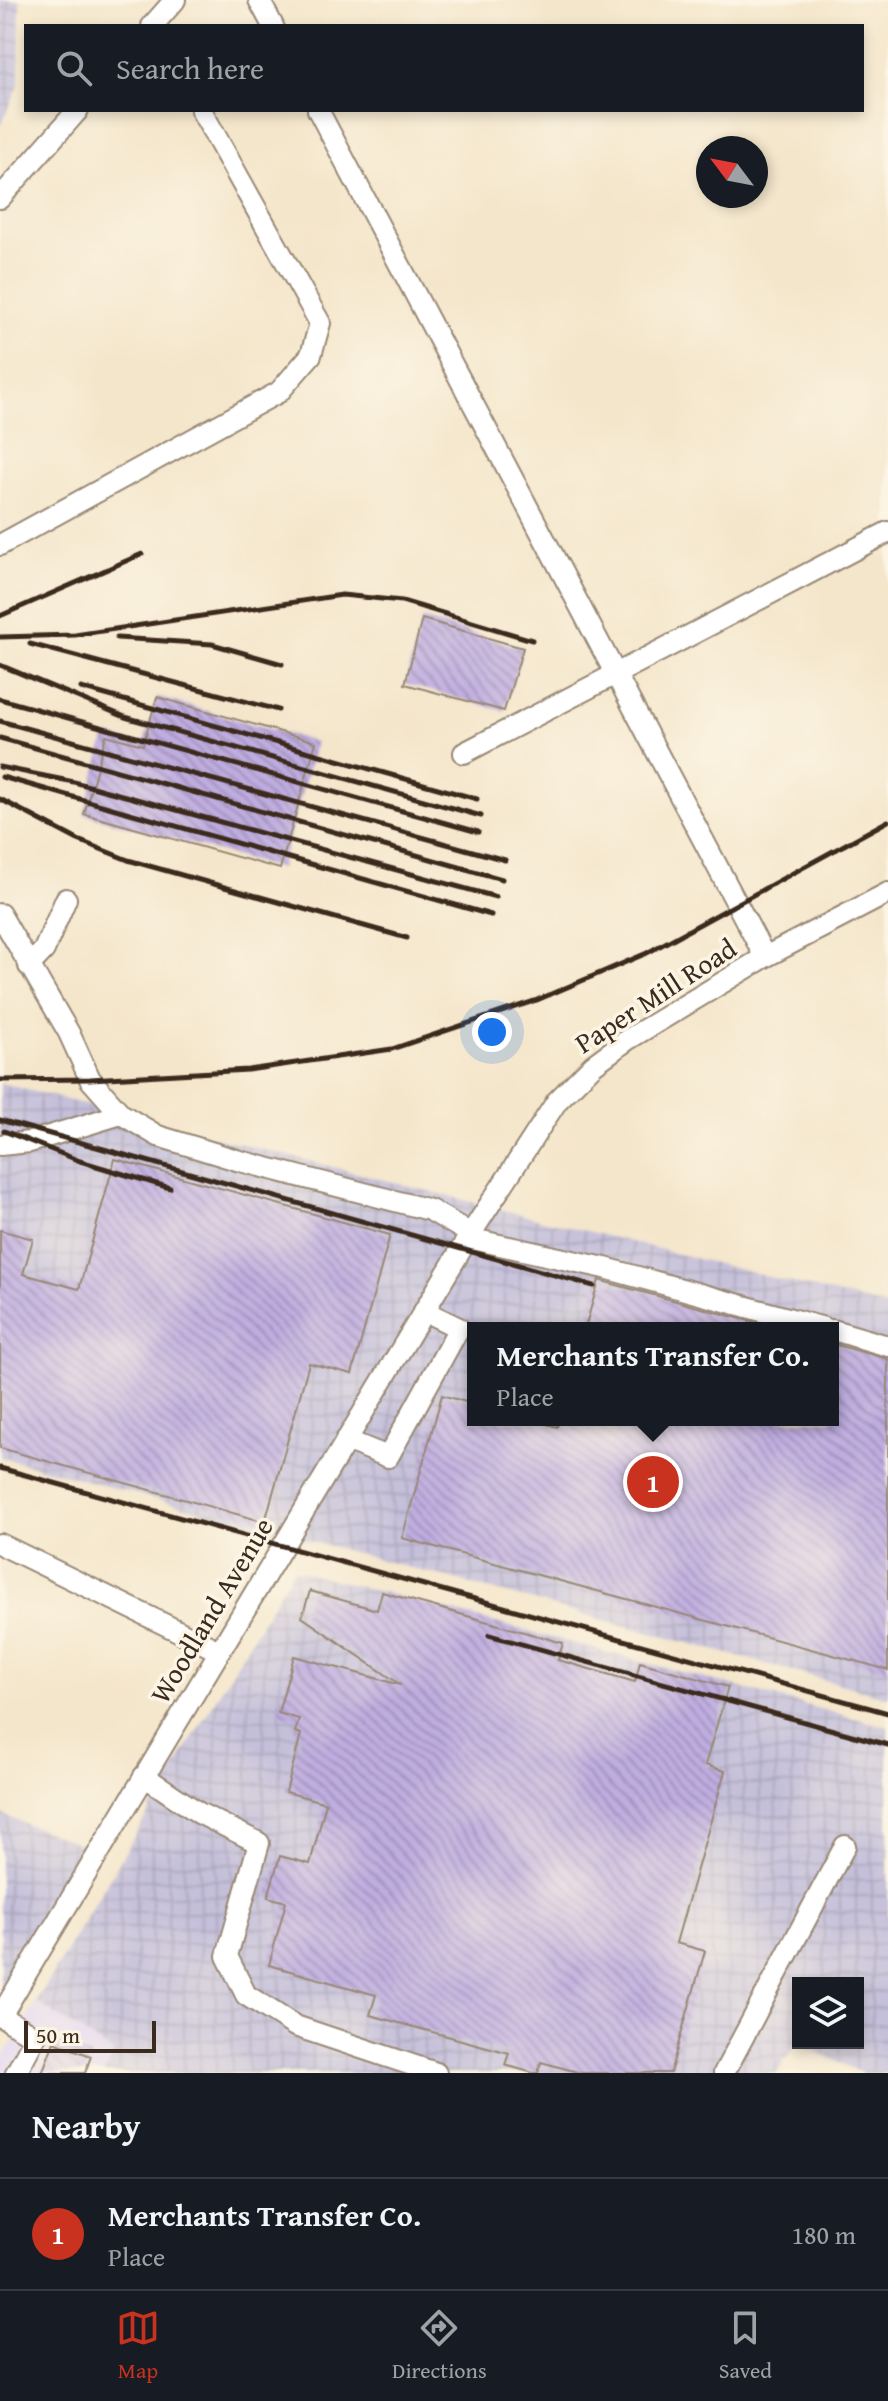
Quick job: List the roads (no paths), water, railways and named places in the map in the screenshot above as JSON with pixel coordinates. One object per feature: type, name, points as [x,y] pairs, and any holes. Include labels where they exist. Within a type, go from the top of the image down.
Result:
[{"type":"street","points":[[154,24],[175,0]]},
{"type":"street","points":[[259,0],[272,24]]},
{"type":"street","points":[[0,198],[76,112]]},
{"type":"street","points":[[0,545],[279,392],[311,355],[320,323],[202,112]]},
{"type":"street","points":[[319,112],[765,957]]},
{"type":"street","points":[[464,753],[615,672],[715,625],[888,532]]},
{"type":"street","name":"Paper Mill Road","points":[[470,1236],[557,1101],[593,1065],[627,1040],[765,957],[888,893]]},
{"type":"street","points":[[29,966],[44,950],[66,899]]},
{"type":"street","points":[[0,914],[69,1033],[90,1079],[121,1114],[158,1136],[430,1210],[470,1236],[605,1268],[802,1322]]},
{"type":"street","points":[[0,1145],[30,1142],[121,1114]]},
{"type":"street","name":"Woodland Avenue","points":[[0,2016],[470,1236]]},
{"type":"street","points":[[346,1440],[388,1457],[459,1328],[424,1311]]},
{"type":"street","points":[[839,1332],[888,1346]]},
{"type":"street","points":[[0,1544],[219,1651]]},
{"type":"street","points":[[144,1776],[199,1813],[259,1843],[227,1956],[246,1995],[295,2026],[436,2073]]},
{"type":"street","points":[[724,2073],[845,1846]]},
{"type":"street","points":[[0,2016],[35,2037],[16,2073]]},
{"type":"railway","points":[[0,616],[142,554]]},
{"type":"railway","points":[[0,637],[75,635],[342,595],[402,601],[532,640]]},
{"type":"railway","points":[[117,638],[212,644],[282,664]]},
{"type":"railway","points":[[30,644],[278,710]]},
{"type":"railway","points":[[0,665],[125,717],[481,816]]},
{"type":"railway","points":[[81,688],[477,799]]},
{"type":"railway","points":[[0,699],[478,832]]},
{"type":"railway","points":[[0,721],[505,860]]},
{"type":"railway","points":[[0,738],[502,879]]},
{"type":"railway","points":[[0,767],[74,782],[496,897]]},
{"type":"railway","points":[[2,777],[491,915]]},
{"type":"railway","points":[[0,799],[78,840],[128,860],[407,938]]},
{"type":"railway","points":[[0,1080],[90,1079],[248,1070],[392,1049],[537,1000],[647,953],[888,821]]},
{"type":"railway","points":[[0,1120],[594,1286]]},
{"type":"railway","points":[[4,1131],[80,1161],[170,1188]]},
{"type":"railway","points":[[0,1468],[888,1713]]},
{"type":"railway","points":[[489,1635],[888,1745]]},
{"type":"place","name":"Merchants Transfer Co.","points":[[653,1482]]}]
